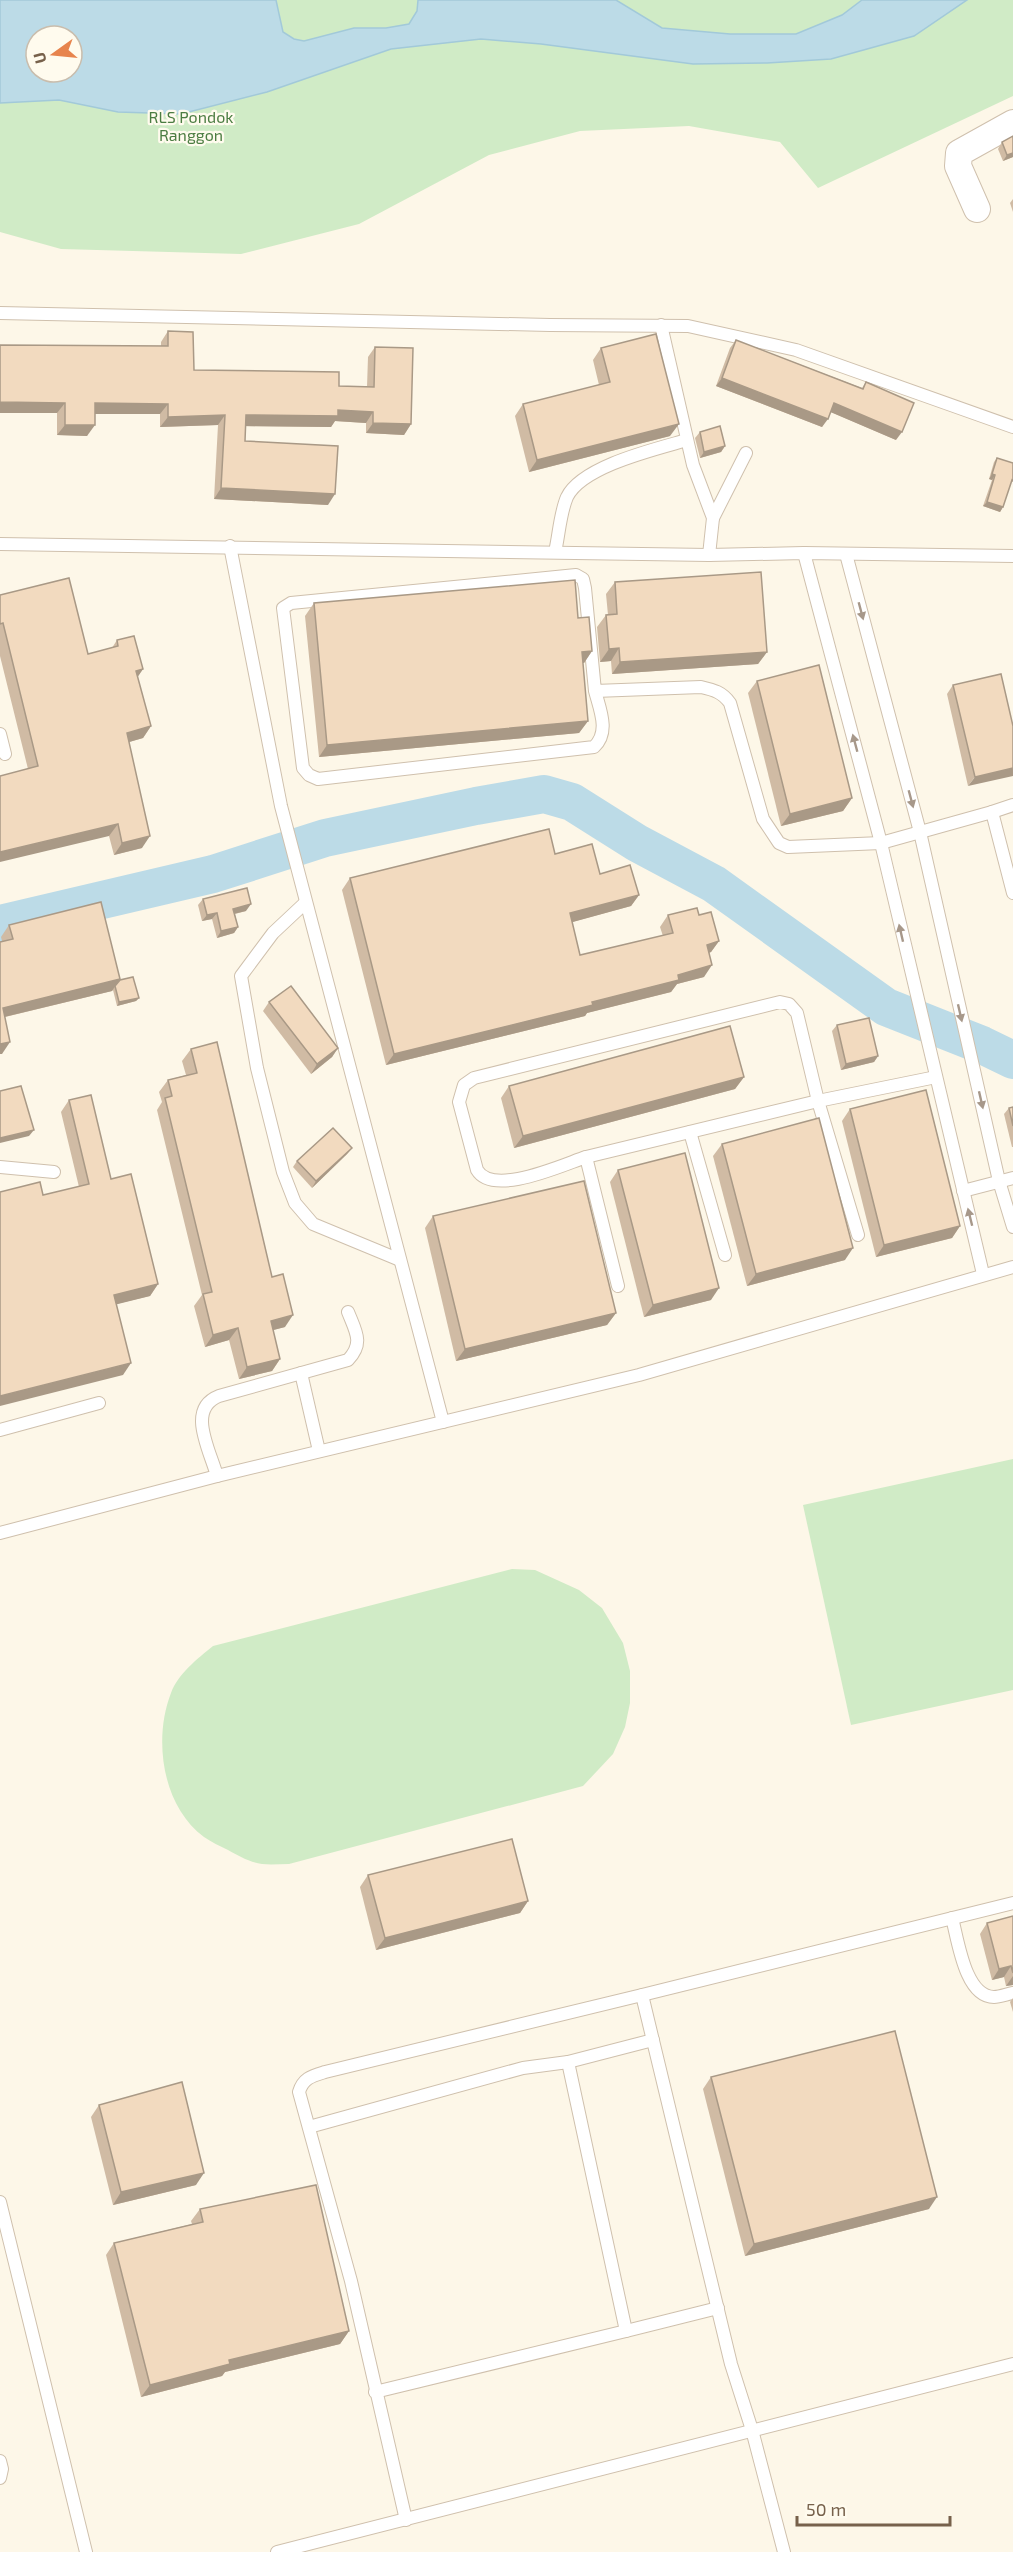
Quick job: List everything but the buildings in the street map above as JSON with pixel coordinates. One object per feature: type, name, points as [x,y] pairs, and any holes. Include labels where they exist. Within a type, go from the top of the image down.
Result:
[{"type":"street","points":[[977,209],[958,166],[959,153],[1013,123]]},
{"type":"lane","points":[[0,313],[688,326],[796,350],[1013,427]]},
{"type":"lane","points":[[661,326],[693,465],[713,518]]},
{"type":"lane","points":[[555,552],[568,496],[586,477],[613,463],[687,440]]},
{"type":"lane","points":[[709,555],[713,518],[746,453]]},
{"type":"lane","points":[[0,544],[709,555],[804,553],[1013,556]]},
{"type":"lane","points":[[230,546],[280,806],[443,1422]]},
{"type":"lane","points":[[804,553],[881,843],[982,1274]]},
{"type":"lane","points":[[846,554],[920,832],[999,1180],[1013,1227]]},
{"type":"lane","points":[[576,575],[583,579],[585,588],[595,691],[604,726],[601,740],[594,747],[318,779],[309,775],[303,768],[283,608],[291,603],[576,575]]},
{"type":"lane","points":[[595,691],[701,687],[723,694],[730,703],[763,819],[779,843],[788,847],[881,843],[1013,805]]},
{"type":"lane","points":[[0,734],[5,754]]},
{"type":"lane","points":[[992,812],[1013,893]]},
{"type":"lane","points":[[305,903],[273,933],[241,976],[257,1068],[283,1172],[295,1203],[314,1224],[400,1260]]},
{"type":"lane","points":[[858,1234],[818,1101],[797,1013],[789,1004],[780,1002],[474,1078],[464,1085],[459,1102],[477,1170],[481,1177],[490,1181],[513,1181],[586,1157],[818,1101],[936,1077]]},
{"type":"lane","points":[[690,1132],[724,1255]]},
{"type":"lane","points":[[586,1157],[618,1286]]},
{"type":"lane","points":[[0,1167],[54,1172]]},
{"type":"lane","points":[[963,1191],[1013,1178]]},
{"type":"lane","points":[[0,1533],[217,1476],[639,1375],[982,1274],[1013,1267]]},
{"type":"lane","points":[[217,1476],[200,1418],[204,1406],[209,1400],[219,1396],[348,1360],[356,1351],[358,1340],[348,1312]]},
{"type":"lane","points":[[301,1373],[319,1451]]},
{"type":"lane","points":[[0,1430],[99,1403]]},
{"type":"lane","points":[[406,2520],[351,2281],[299,2092],[302,2083],[310,2077],[1013,1903]]},
{"type":"lane","points":[[952,1918],[968,1980],[979,1991],[992,1997],[1013,1993]]},
{"type":"lane","points":[[642,1995],[731,2364],[752,2430],[784,2552]]},
{"type":"lane","points":[[309,2127],[524,2068],[568,2062],[653,2040]]},
{"type":"lane","points":[[568,2062],[626,2331]]},
{"type":"lane","points":[[0,2202],[86,2552]]},
{"type":"lane","points":[[375,2392],[718,2308]]},
{"type":"lane","points":[[277,2552],[1013,2364]]},
{"type":"lane","points":[[0,2461],[2,2469],[0,2478]]},
{"type":"green space","name":"RLS Pondok Ranggon","points":[[0,0],[1013,0],[1013,96],[818,188],[780,142],[689,126],[580,131],[489,155],[359,224],[241,254],[61,249],[0,232]]},
{"type":"green space","points":[[1013,1459],[1013,1690],[851,1725],[803,1505]]},
{"type":"green space","points":[[512,1569],[535,1570],[579,1590],[602,1608],[623,1643],[630,1671],[630,1703],[625,1727],[613,1754],[583,1786],[289,1864],[262,1864],[240,1857],[207,1839],[190,1824],[170,1790],[162,1751],[163,1731],[171,1693],[178,1679],[213,1646]]},
{"type":"water","points":[[0,0],[276,0],[283,32],[294,39],[304,41],[354,28],[386,28],[409,24],[417,11],[418,0],[616,0],[662,28],[730,34],[796,34],[842,15],[862,0],[967,0],[914,36],[831,59],[693,64],[541,44],[481,39],[391,49],[267,92],[181,114],[118,112],[59,100],[0,103]]},
{"type":"waterway","points":[[0,924],[213,874],[325,838],[544,794],[572,802],[637,843],[714,884],[886,1007],[982,1045],[1013,1060]]}]
